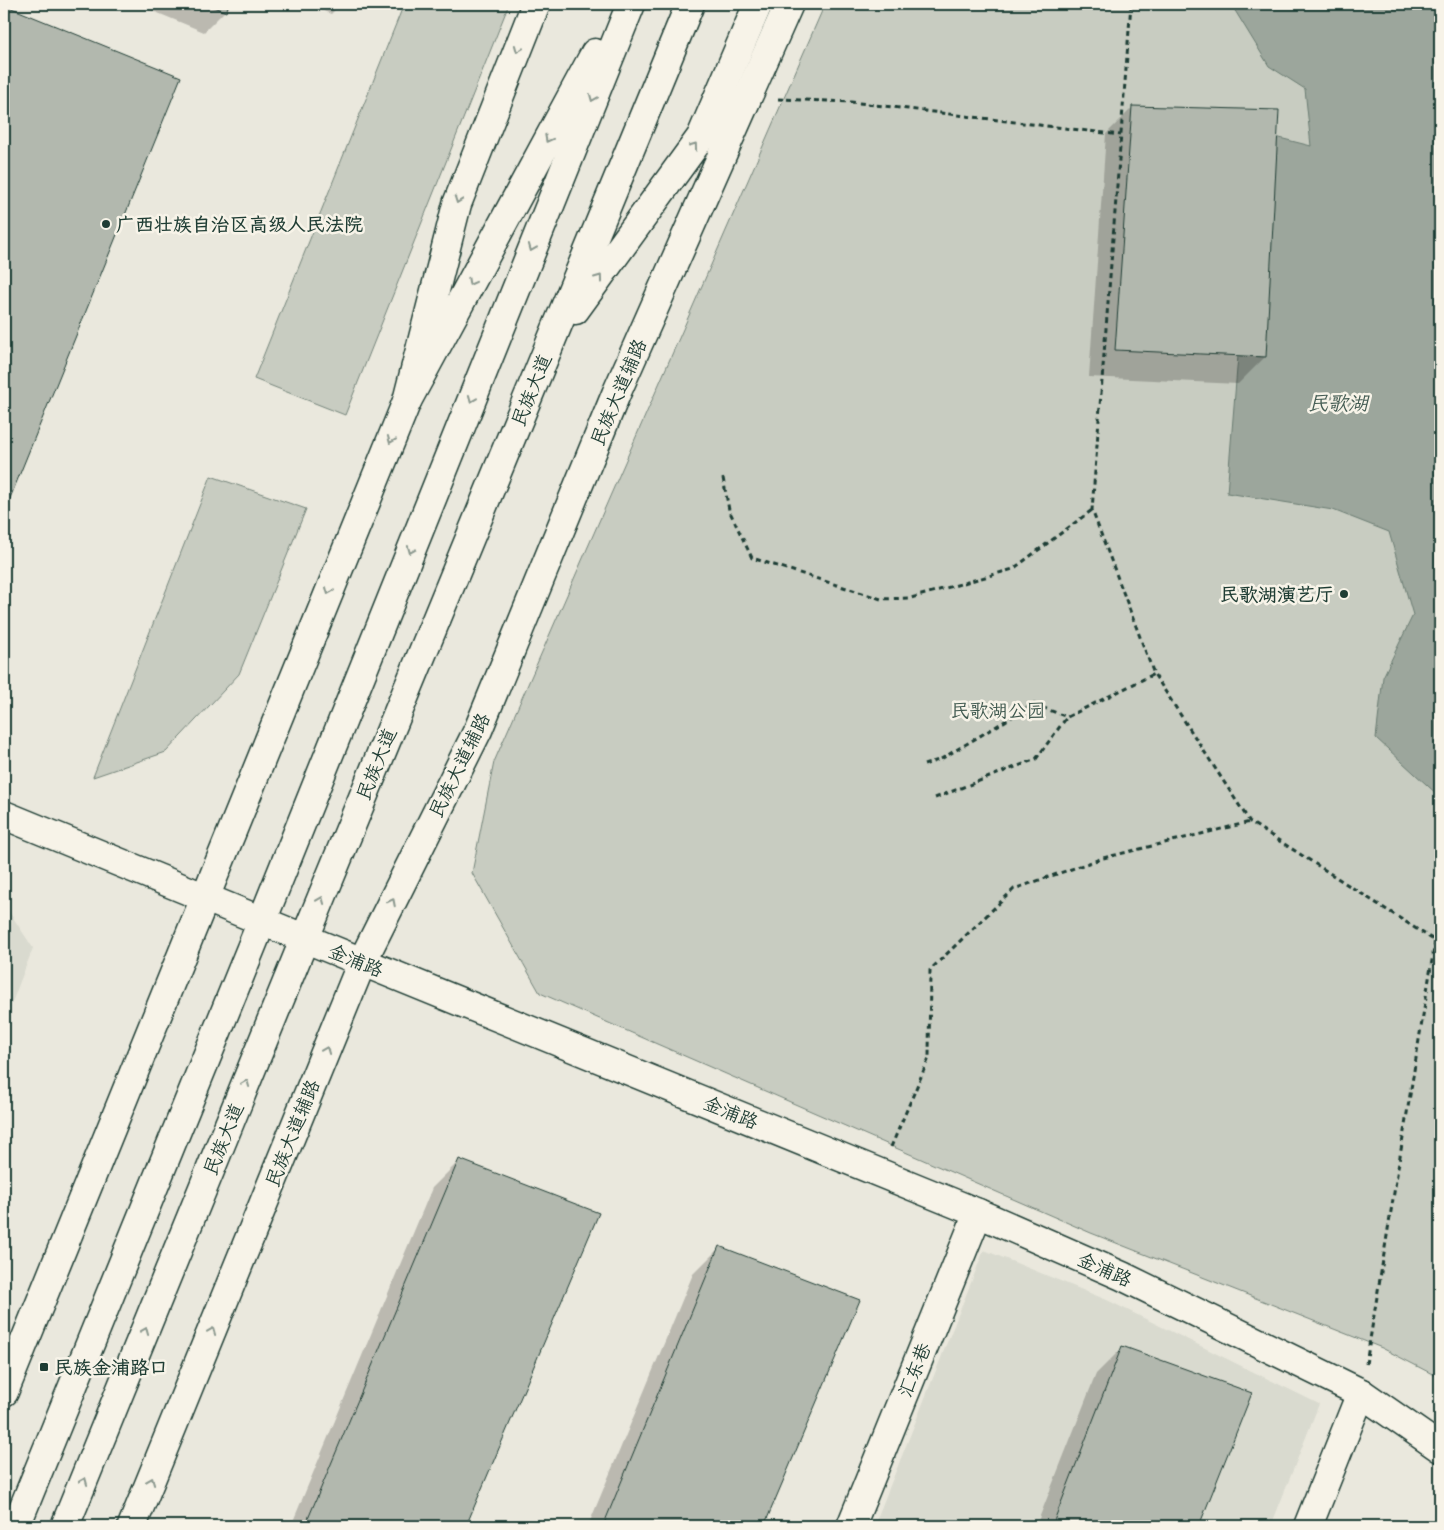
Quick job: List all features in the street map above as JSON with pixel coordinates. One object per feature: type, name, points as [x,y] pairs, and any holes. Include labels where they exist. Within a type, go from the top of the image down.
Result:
[{"type":"main road","points":[[407,401],[457,204],[536,4]]},
{"type":"main road","points":[[4,1392],[407,401],[621,4]]},
{"type":"main road","points":[[16,1526],[631,4]]},
{"type":"main road","name":"民族大道","points":[[65,1526],[690,4]]},
{"type":"main road","points":[[549,346],[701,137],[758,4]]},
{"type":"main road","name":"民族大道辅路","points":[[132,1526],[362,962],[478,730],[616,394],[789,4]]},
{"type":"main road","name":"金浦路","points":[[4,815],[881,1173],[1122,1276],[1361,1393],[1440,1448]]},
{"type":"main road","name":"汇东巷","points":[[851,1526],[978,1213]]},
{"type":"main road","points":[[1308,1526],[1361,1393]]},
{"type":"path","points":[[1132,4],[1092,510],[1154,674],[1250,822],[1440,944]]},
{"type":"path","points":[[747,98],[851,102],[1121,135]]},
{"type":"path","points":[[723,478],[729,510],[752,558],[881,599],[911,598],[1013,570],[1092,510]]},
{"type":"path","points":[[935,798],[1036,759],[1067,717],[1154,674]]},
{"type":"path","points":[[924,765],[941,759],[1034,704],[1067,717]]},
{"type":"path","points":[[881,1173],[929,1058],[930,970],[1014,889],[1103,858],[1250,822]]},
{"type":"path","points":[[1435,942],[1440,949]]},
{"type":"path","points":[[1361,1393],[1435,942]]},
{"type":"shaded area","points":[[4,904],[33,948],[4,1023]]},
{"type":"shaded area","points":[[984,1250],[1107,1300],[1319,1404],[1271,1526],[874,1526]]},
{"type":"green space","points":[[404,4],[509,4],[345,415],[254,379]]},
{"type":"green space","name":"民歌湖公园","points":[[825,4],[1440,4],[1440,1378],[1382,1348],[1091,1233],[540,993],[472,873],[494,762]]},
{"type":"green space","points":[[211,476],[306,509],[239,674],[166,752],[93,777]]},
{"type":"water","name":"民歌湖","points":[[1231,4],[1440,4],[1440,797],[1376,738],[1383,677],[1413,615],[1389,532],[1333,510],[1227,493],[1256,132],[1311,146],[1305,89],[1269,66]]},
{"type":"building","points":[[206,4],[229,4],[226,12]]},
{"type":"building","points":[[4,5],[181,77],[4,513]]},
{"type":"building","points":[[1132,106],[1279,110],[1266,357],[1115,350]]},
{"type":"building","points":[[459,1159],[599,1213],[466,1526],[305,1526]]},
{"type":"building","points":[[719,1246],[860,1300],[764,1526],[603,1526]]},
{"type":"building","points":[[1122,1346],[1252,1393],[1199,1526],[1052,1526]]},
{"type":"place","name":"广西壮族自治区高级人民法院","points":[[106,224]]},
{"type":"place","name":"民歌湖演艺厅","points":[[1344,594]]},
{"type":"place","name":"民族金浦路口","points":[[44,1367]]}]
